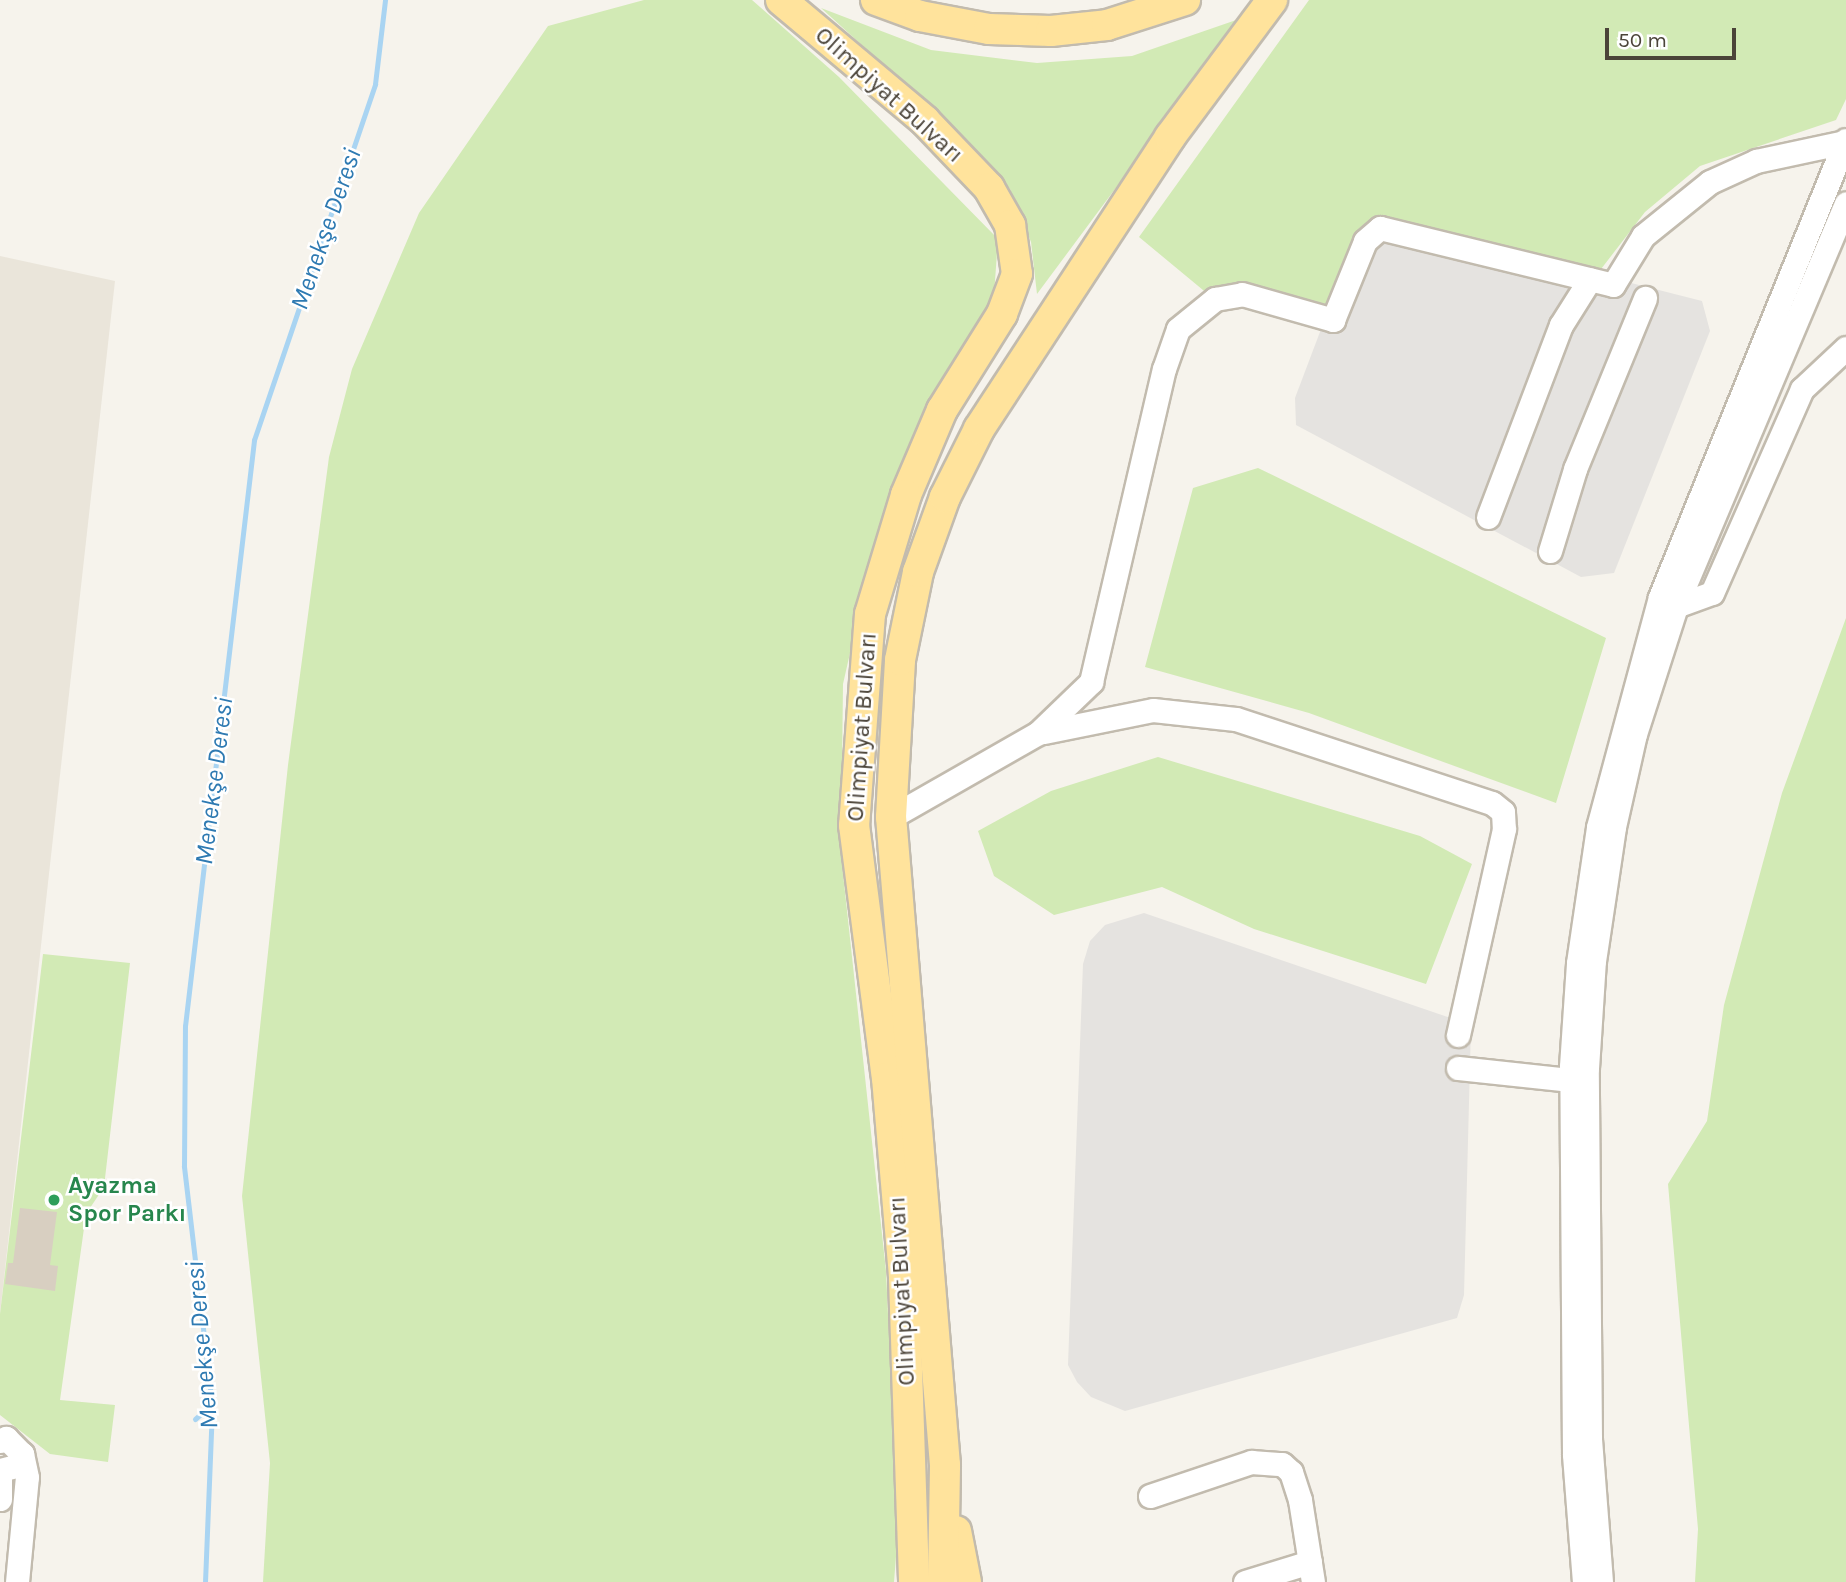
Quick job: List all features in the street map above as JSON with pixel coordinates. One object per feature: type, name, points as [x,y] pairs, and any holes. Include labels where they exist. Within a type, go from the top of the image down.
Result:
[{"type":"main road","name":"Olimpiyat Bulvarı","points":[[781,0],[925,121],[989,188],[1010,225],[1017,274],[1002,314],[942,410],[906,495],[870,614],[854,825],[887,1077],[902,1265],[914,1582]]},
{"type":"main road","points":[[876,0],[920,16],[989,29],[1051,31],[1107,25],[1185,0]]},
{"type":"main road","name":"Olimpiyat Bulvarı","points":[[943,1582],[944,1465],[891,817],[900,660],[918,572],[945,497],[979,429],[1170,136],[1272,0]]},
{"type":"main road","points":[[944,1465],[966,1582]]},
{"type":"street","points":[[891,817],[1038,733],[1091,682],[1164,369],[1178,329],[1215,299],[1242,293],[1333,320],[1365,241],[1380,228],[1613,285],[1643,236],[1710,182],[1756,161],[1846,141]]},
{"type":"street","points":[[1584,1582],[1574,1454],[1571,1080],[1586,899],[1634,681],[1660,597],[1846,141]]},
{"type":"street","points":[[1601,1582],[1590,1424],[1590,1016],[1614,827],[1635,733],[1676,606],[1846,203]]},
{"type":"street","points":[[1488,517],[1561,325],[1590,279]]},
{"type":"street","points":[[1550,551],[1575,470],[1645,298]]},
{"type":"street","points":[[1676,606],[1712,593],[1802,389],[1846,348]]},
{"type":"street","points":[[1038,733],[1153,710],[1199,713],[1236,719],[1492,803],[1503,812],[1502,840],[1458,1035]]},
{"type":"street","points":[[1458,1068],[1571,1080]]},
{"type":"street","points":[[0,1499],[0,1470],[16,1466],[7,1442]]},
{"type":"street","points":[[7,1442],[27,1477],[17,1582]]},
{"type":"street","points":[[1150,1496],[1251,1462],[1282,1464],[1292,1472],[1300,1500],[1312,1572],[1245,1582]]},
{"type":"shaded area","points":[[1379,219],[1702,301],[1710,331],[1614,573],[1581,577],[1296,425],[1295,398],[1357,234]]},
{"type":"shaded area","points":[[0,256],[115,281],[0,1314]]},
{"type":"shaded area","points":[[1144,913],[1471,1025],[1464,1295],[1457,1318],[1125,1411],[1091,1397],[1077,1382],[1068,1365],[1083,964],[1090,941],[1105,925]]},
{"type":"green space","points":[[644,0],[752,0],[839,77],[998,239],[994,295],[876,538],[843,684],[841,855],[886,1271],[898,1531],[894,1582],[263,1582],[270,1463],[242,1196],[288,765],[329,457],[352,369],[419,213],[548,26]]},
{"type":"green space","points":[[1309,0],[1846,0],[1846,99],[1836,120],[1700,166],[1645,212],[1598,273],[1330,306],[1242,284],[1209,295],[1139,237]]},
{"type":"green space","points":[[821,8],[931,50],[1037,63],[1132,56],[1242,18],[1037,294],[1031,242],[1010,189],[950,125]]},
{"type":"green space","points":[[1258,468],[1606,638],[1556,803],[1309,713],[1145,667],[1193,488]]},
{"type":"green space","points":[[1846,618],[1846,1582],[1695,1582],[1698,1529],[1668,1184],[1707,1121],[1724,1005],[1782,793]]},
{"type":"green space","points":[[1158,757],[1420,836],[1472,864],[1426,984],[1254,929],[1162,887],[1054,915],[994,876],[978,831],[1051,791]]},
{"type":"green space","name":"Ayazma Spor Parkı","points":[[43,954],[130,963],[104,1187],[86,1214],[60,1400],[115,1405],[108,1462],[50,1454],[0,1415],[0,1314]]},
{"type":"building","points":[[20,1208],[57,1212],[50,1265],[58,1266],[55,1291],[5,1284],[8,1263],[13,1263]]},
{"type":"waterway","name":"Menekşe Deresi","points":[[205,1582],[212,1405],[184,1166],[185,1026],[254,440],[375,84],[385,0]]},
{"type":"waterway","points":[[195,1419],[211,1405]]},
{"type":"place","name":"Ayazma Spor Parkı","points":[[54,1200]]}]
